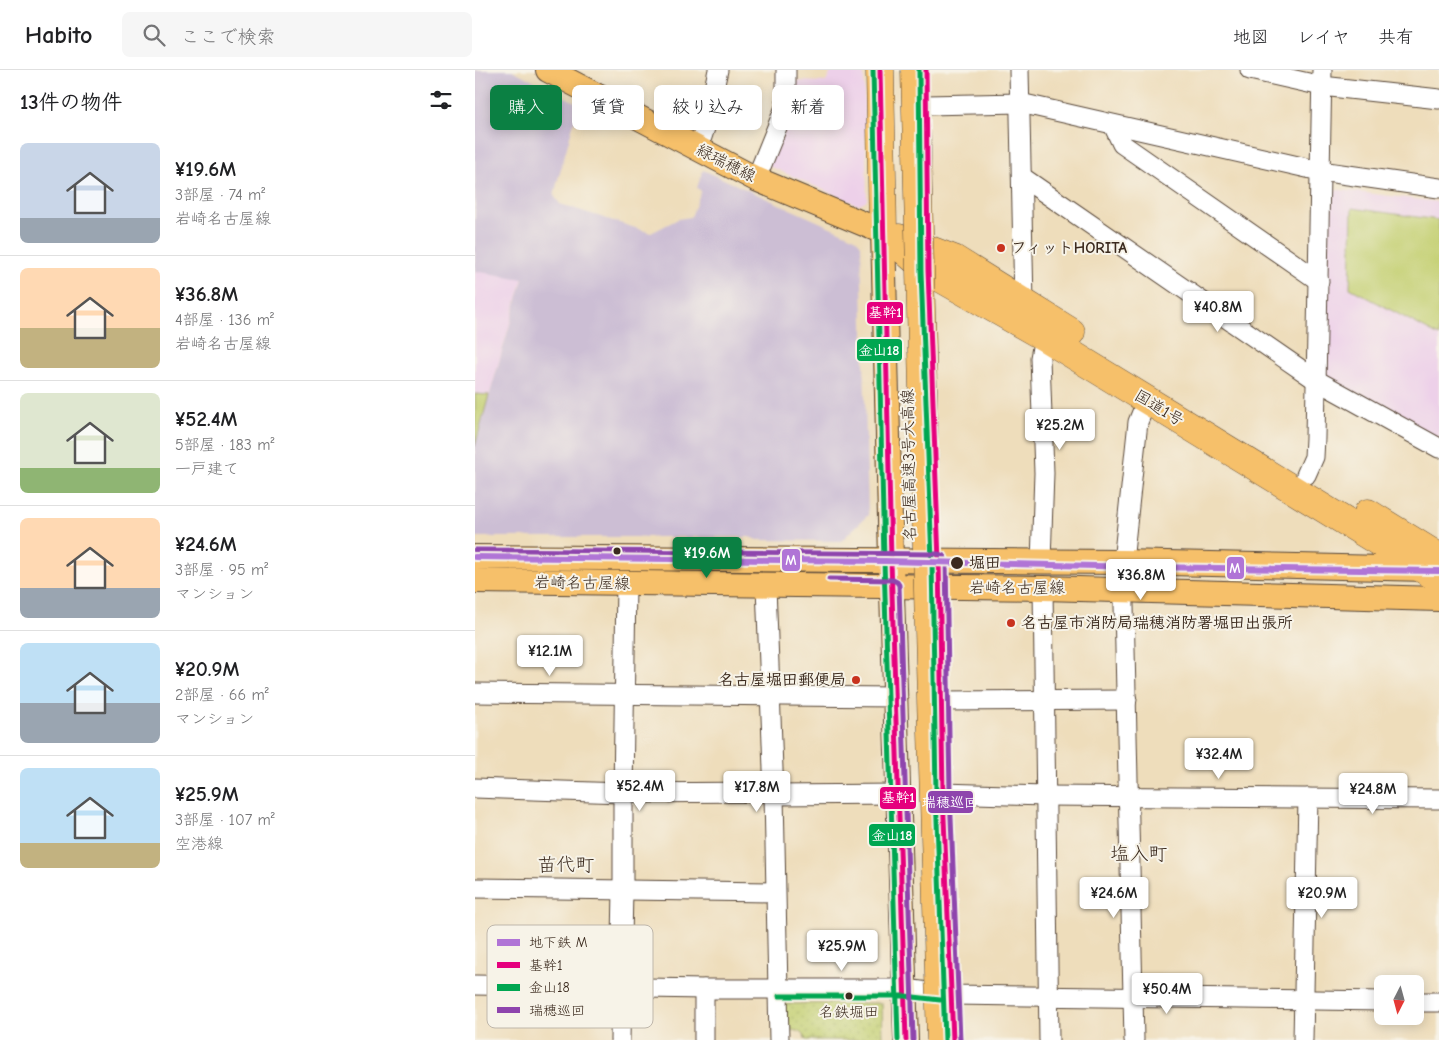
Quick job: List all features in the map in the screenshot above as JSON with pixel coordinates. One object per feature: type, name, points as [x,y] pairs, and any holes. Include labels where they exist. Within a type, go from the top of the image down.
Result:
[{"type":"highway","points":[[880,70],[883,232]]},
{"type":"highway","name":"名古屋高速3号大高線","points":[[898,70],[925,1040]]},
{"type":"highway","name":"名古屋高速3号大高線","points":[[915,70],[929,649],[941,1040]]},
{"type":"highway","points":[[926,70],[928,260]]},
{"type":"highway","name":"国道1号","points":[[883,232],[1044,338],[1298,491],[1434,568]]},
{"type":"highway","name":"国道1号","points":[[928,260],[954,259],[1024,304],[1306,476],[1434,568]]},
{"type":"main road","name":"緑瑞穂線","points":[[548,70],[756,179],[883,232]]},
{"type":"main road","points":[[883,232],[906,1040]]},
{"type":"main road","points":[[928,260],[939,561],[943,793],[953,1040]]},
{"type":"main road","name":"岩崎名古屋線","points":[[475,557],[1123,562],[1434,568]]},
{"type":"main road","name":"岩崎名古屋線","points":[[475,582],[1043,588],[1439,599]]},
{"type":"street","points":[[697,149],[706,125],[717,70]]},
{"type":"street","points":[[756,179],[786,105],[786,70]]},
{"type":"street","points":[[1019,70],[1024,304]]},
{"type":"street","points":[[1250,70],[1322,78],[1439,99]]},
{"type":"street","points":[[1306,476],[1314,457],[1322,78]]},
{"type":"street","points":[[927,105],[1020,103],[1320,171],[1439,188]]},
{"type":"street","points":[[1113,125],[1122,144],[1319,281]]},
{"type":"street","points":[[1022,177],[1316,380],[1439,448]]},
{"type":"street","points":[[1041,562],[1043,473],[1040,358],[1044,338]]},
{"type":"street","points":[[1134,1040],[1123,562],[1138,422],[1147,400]]},
{"type":"street","points":[[623,925],[626,583]]},
{"type":"street","points":[[766,586],[774,795],[779,1040]]},
{"type":"street","points":[[1043,588],[1049,1040]]},
{"type":"street","points":[[475,694],[896,698]]},
{"type":"street","points":[[941,701],[1127,700]]},
{"type":"street","points":[[475,788],[623,793],[764,792],[774,795],[899,794]]},
{"type":"street","points":[[943,793],[1045,796],[1439,799]]},
{"type":"street","points":[[1303,1040],[1308,798]]},
{"type":"street","points":[[475,888],[775,892]]},
{"type":"street","points":[[653,988],[905,989],[952,995],[1374,1001]]},
{"type":"street","points":[[704,989],[704,1040]]},
{"type":"street","points":[[1424,1002],[1439,1002]]},
{"type":"shaded area","points":[[475,70],[512,70],[542,85],[490,85],[490,130],[562,130],[562,95],[572,100],[572,129],[554,196],[560,204],[651,233],[678,219],[691,217],[701,191],[697,188],[703,170],[855,238],[861,245],[868,515],[841,541],[758,540],[749,537],[475,537],[475,446],[523,279],[475,271]]},
{"type":"shaded area","points":[[832,70],[854,70],[864,74],[867,200],[858,205],[769,166],[780,130],[844,130],[844,85],[793,85],[794,81],[826,82]]},
{"type":"shaded area","points":[[1332,189],[1439,202],[1439,444],[1325,376],[1327,201]]},
{"type":"shaded area","points":[[475,271],[523,278],[475,446]]},
{"type":"green space","points":[[1352,208],[1439,220],[1439,336],[1350,288]]},
{"type":"green space","points":[[475,394],[489,395],[475,446]]},
{"type":"green space","points":[[882,1003],[883,1040],[806,1040],[797,1031],[783,1031],[782,1004]]},
{"type":"metro line","name":"M","points":[[475,557],[885,561],[1439,571]]},
{"type":"transit line","name":"金山18","points":[[873,70],[884,561],[898,1040]]},
{"type":"transit line","name":"基幹1","points":[[880,70],[891,561],[906,1040]]},
{"type":"transit line","name":"金山18","points":[[919,70],[921,271],[932,561],[936,793],[945,1040]]},
{"type":"transit line","name":"基幹1","points":[[926,70],[928,271],[939,561],[943,793],[953,1040]]},
{"type":"transit line","name":"瑞穂巡回","points":[[475,550],[939,554],[944,556],[946,561],[950,793],[960,1040]]},
{"type":"transit line","name":"瑞穂巡回","points":[[829,579],[893,580],[899,585],[913,1040]]},
{"type":"transit line","name":"金山18","points":[[779,996],[905,996],[940,1000]]},
{"type":"place","name":"フィットHORITA","points":[[1001,248]]},
{"type":"place","name":"堀田","points":[[957,563]]},
{"type":"place","name":"名古屋市消防局瑞穂消防署堀田出張所","points":[[1011,623]]},
{"type":"place","name":"名古屋堀田郵便局","points":[[856,680]]},
{"type":"place","name":"名鉄堀田","points":[[849,996]]},
{"type":"district","name":"塩入町","points":[[1139,854]]},
{"type":"district","name":"苗代町","points":[[566,865]]}]
